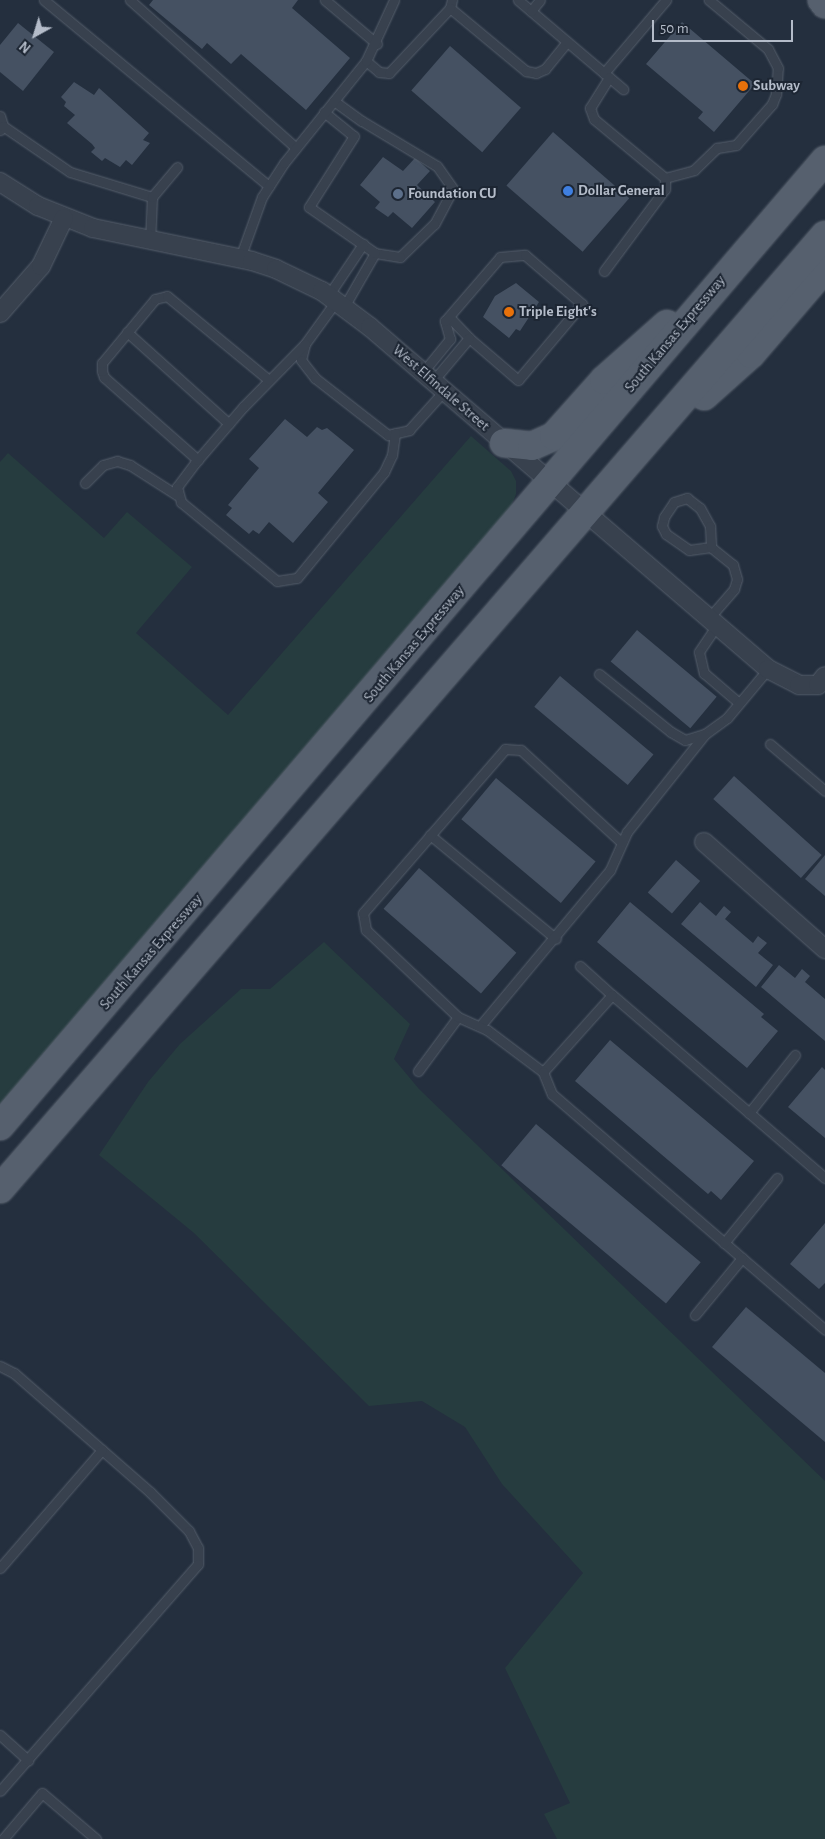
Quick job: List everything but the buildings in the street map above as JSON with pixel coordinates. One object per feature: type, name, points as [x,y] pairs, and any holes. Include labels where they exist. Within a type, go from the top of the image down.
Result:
[{"type":"main road","points":[[822,0],[825,4]]},
{"type":"main road","name":"South Kansas Expressway","points":[[0,1126],[154,949],[551,483],[715,286],[825,160]]},
{"type":"main road","points":[[0,1189],[825,235]]},
{"type":"main road","points":[[642,445],[751,354],[825,268]]},
{"type":"main road","points":[[504,442],[532,446],[554,436],[628,356],[715,286]]},
{"type":"street","name":"West Elfindale Street","points":[[0,182],[64,218],[150,242],[240,258],[276,269],[336,301],[433,381],[768,669],[799,685],[818,685],[825,676]]},
{"type":"street","points":[[0,313],[40,266],[64,218]]},
{"type":"street","points":[[704,842],[825,949]]},
{"type":"lane","points":[[44,0],[269,186]]},
{"type":"lane","points":[[130,0],[296,148]]},
{"type":"lane","points":[[325,0],[377,44]]},
{"type":"lane","points":[[240,258],[269,186],[296,148],[366,61],[377,44],[394,0]]},
{"type":"lane","points":[[518,0],[623,89]]},
{"type":"lane","points":[[531,11],[540,0]]},
{"type":"lane","points":[[665,178],[594,119],[590,108],[607,75],[666,0]]},
{"type":"lane","points":[[665,178],[694,170],[717,148],[736,145],[772,104],[776,94],[778,68],[768,49],[709,0]]},
{"type":"lane","points":[[366,61],[379,72],[389,73],[451,4],[526,71],[536,73],[545,69],[567,42]]},
{"type":"lane","points":[[334,101],[362,122],[437,166],[452,190],[434,224],[400,257],[375,253],[309,207],[362,122]]},
{"type":"lane","points":[[324,112],[354,136]]},
{"type":"lane","points":[[0,116],[2,128],[70,172],[152,197]]},
{"type":"lane","points":[[150,242],[152,197],[177,167]]},
{"type":"lane","points":[[604,271],[665,190],[665,178]]},
{"type":"lane","points":[[363,244],[336,301],[305,344],[269,380],[198,460],[177,487],[177,494],[181,502],[277,581],[297,578],[368,494],[392,455],[395,433]]},
{"type":"lane","points":[[336,301],[356,286],[375,253]]},
{"type":"lane","points":[[305,344],[301,360],[315,378],[388,435],[409,430],[433,381],[450,339],[446,321],[449,317],[500,257],[526,255],[582,304],[518,380],[469,338],[449,317]]},
{"type":"lane","points":[[198,460],[104,377],[102,363],[155,298],[167,296],[269,380]]},
{"type":"lane","points":[[127,332],[229,424]]},
{"type":"lane","points":[[433,381],[469,338]]},
{"type":"lane","points":[[85,483],[104,465],[117,461],[130,465],[177,494]]},
{"type":"lane","points":[[711,547],[689,550],[666,534],[662,526],[664,517],[674,502],[687,498],[700,508],[710,526],[711,547],[733,566],[737,579],[734,589],[713,622],[699,652],[704,673],[739,703]]},
{"type":"lane","points":[[480,1026],[556,939],[610,870],[627,832],[705,734],[739,703],[768,669]]},
{"type":"lane","points":[[599,674],[671,732],[685,740],[705,734]]},
{"type":"lane","points":[[770,744],[825,791]]},
{"type":"lane","points":[[622,844],[521,750],[505,749],[363,913],[366,930],[458,1017],[480,1026],[543,1072],[552,1094],[825,1330]]},
{"type":"lane","points":[[430,835],[556,939]]},
{"type":"lane","points":[[580,966],[825,1178]]},
{"type":"lane","points":[[543,1072],[612,995]]},
{"type":"lane","points":[[418,1071],[458,1017]]},
{"type":"lane","points":[[749,1113],[795,1055]]},
{"type":"lane","points":[[724,1243],[777,1178]]},
{"type":"lane","points":[[695,1316],[742,1258]]},
{"type":"lane","points":[[0,1366],[14,1373],[102,1450],[189,1531],[198,1548],[198,1564],[0,1791]]},
{"type":"lane","points":[[0,1568],[102,1450]]},
{"type":"lane","points":[[0,1735],[28,1760]]},
{"type":"lane","points":[[3,1839],[42,1793],[96,1839]]},
{"type":"green space","points":[[471,436],[511,471],[516,481],[516,494],[511,507],[0,1109],[0,462],[8,453],[104,538],[127,512],[192,567],[136,633],[228,715]]},
{"type":"green space","points":[[324,942],[410,1024],[394,1059],[419,1089],[825,1481],[825,1839],[557,1839],[544,1814],[570,1803],[505,1668],[583,1573],[502,1484],[465,1427],[422,1401],[369,1406],[194,1233],[99,1155],[148,1082],[180,1044],[241,989],[270,989]]},
{"type":"place","name":"Subway","points":[[743,86]]},
{"type":"place","name":"Dollar General","points":[[568,191]]},
{"type":"place","name":"Foundation CU","points":[[398,194]]},
{"type":"place","name":"Triple Eight's","points":[[509,312]]}]
